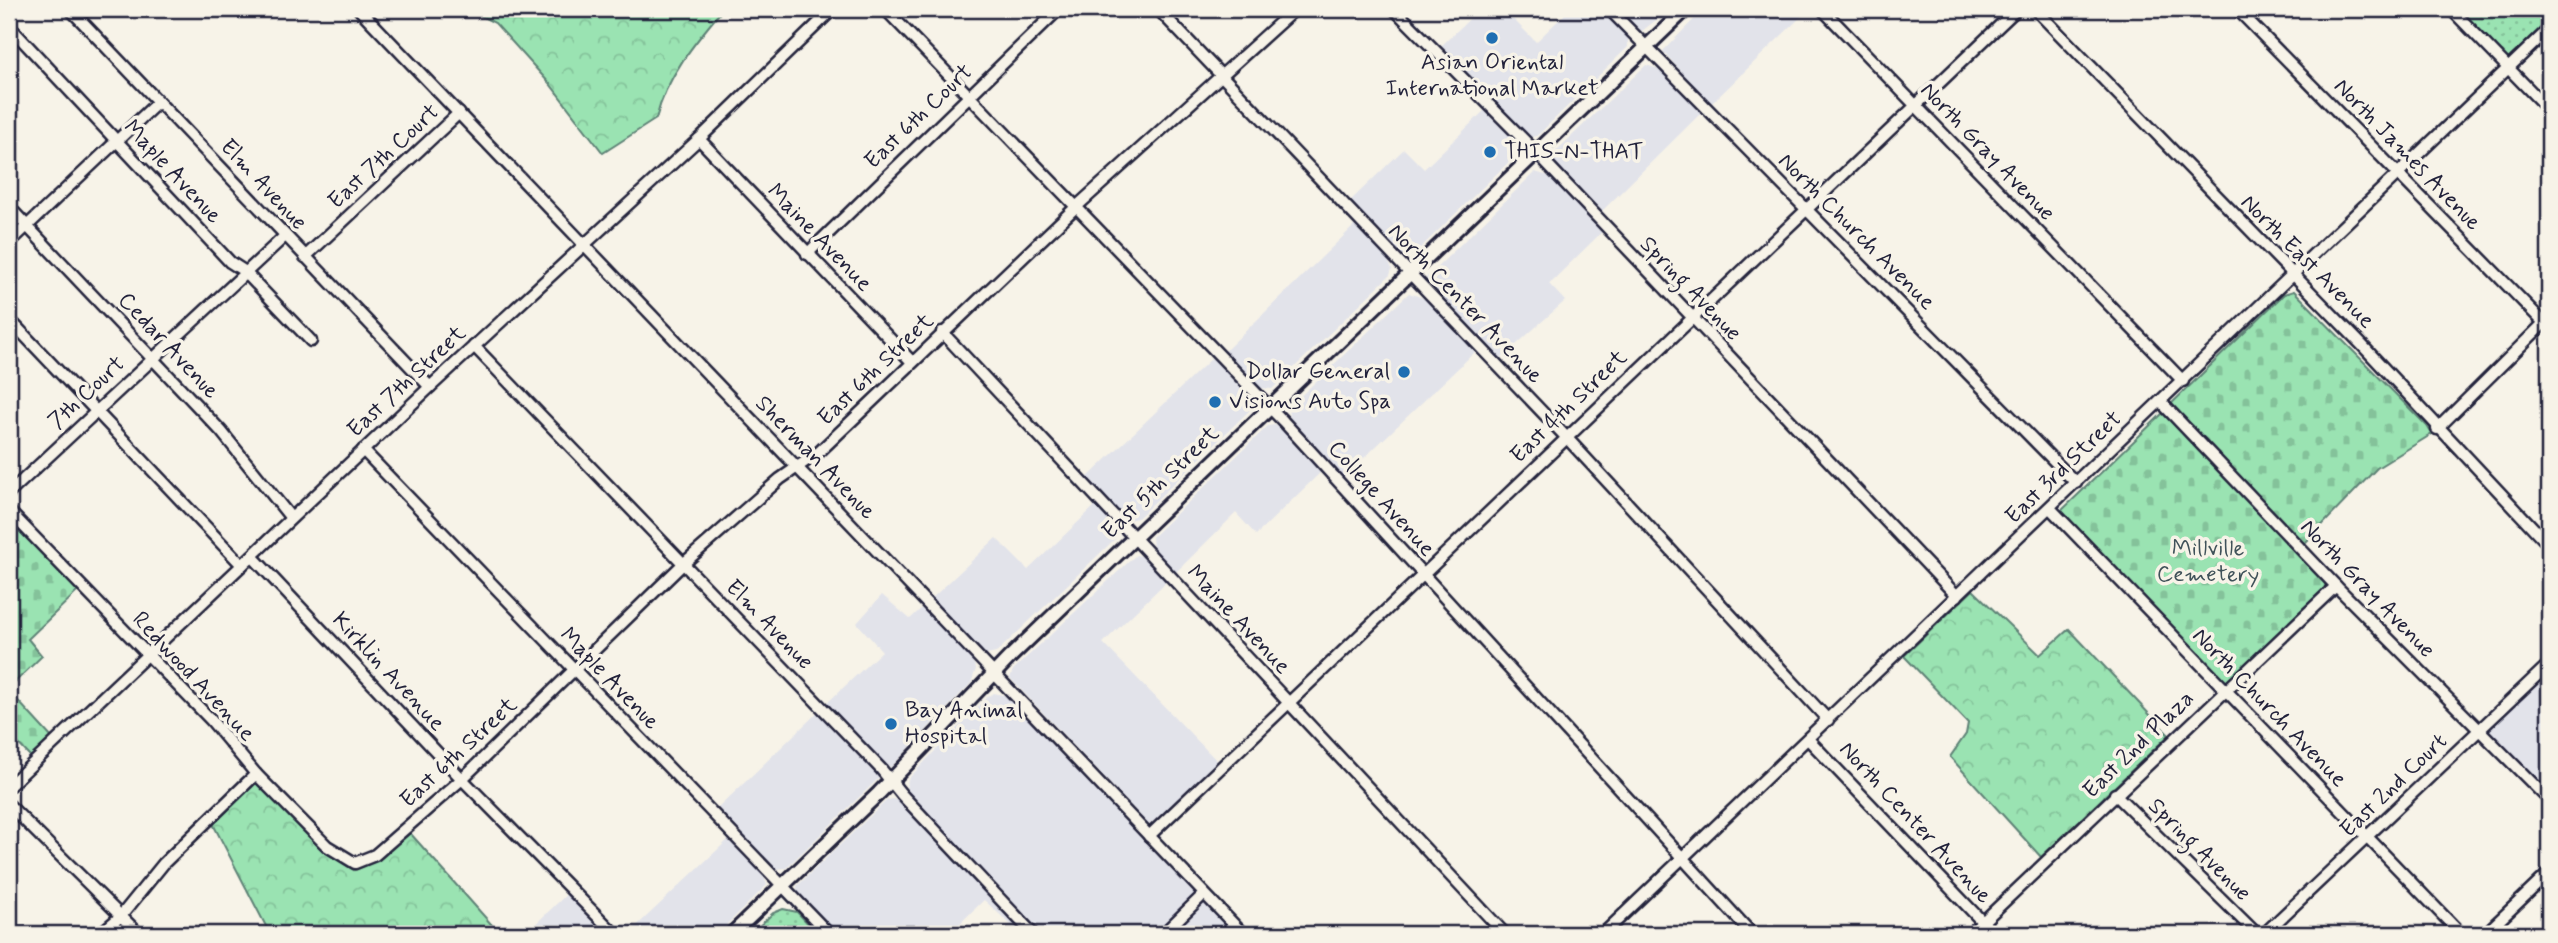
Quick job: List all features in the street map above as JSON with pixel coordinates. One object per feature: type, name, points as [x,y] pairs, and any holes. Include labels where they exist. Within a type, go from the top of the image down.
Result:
[{"type":"main road","name":"East 5th Street","points":[[732,934],[891,781],[994,673],[1686,9]]},
{"type":"street","name":"Elm Avenue","points":[[70,9],[430,387]]},
{"type":"street","name":"Sherman Avenue","points":[[359,9],[1243,934]]},
{"type":"street","name":"East 7th Street","points":[[9,786],[834,9]]},
{"type":"street","name":"College Avenue","points":[[885,9],[1270,408],[1752,934]]},
{"type":"street","name":"East 6th Court","points":[[807,254],[1059,9]]},
{"type":"street","name":"North Center Avenue","points":[[1158,9],[1220,78],[1566,437],[1828,720]]},
{"type":"street","name":"East 6th Street","points":[[355,863],[376,855],[462,779],[683,564],[780,479],[819,452],[1076,207],[1295,9]]},
{"type":"street","name":"Spring Avenue","points":[[1394,9],[1536,153],[1957,596]]},
{"type":"street","name":"North Church Avenue","points":[[1608,9],[2076,483]]},
{"type":"street","name":"North Gray Avenue","points":[[1822,9],[2183,381]]},
{"type":"street","name":"East 4th Street","points":[[1149,835],[1690,317],[2017,9]]},
{"type":"street","name":"North East Avenue","points":[[2035,9],[2549,545]]},
{"type":"street","name":"North James Avenue","points":[[2237,9],[2548,323]]},
{"type":"street","points":[[2451,9],[2549,110]]},
{"type":"street","name":"Maple Avenue","points":[[9,26],[230,262],[244,271],[311,341]]},
{"type":"street","name":"East 3rd Street","points":[[1603,934],[2549,29]]},
{"type":"street","points":[[9,243],[158,102]]},
{"type":"street","name":"East 7th Court","points":[[305,257],[459,113]]},
{"type":"street","name":"Maine Avenue","points":[[699,139],[912,362]]},
{"type":"street","name":"Cedar Avenue","points":[[9,207],[221,431],[292,518]]},
{"type":"street","name":"7th Court","points":[[9,492],[244,271],[285,236]]},
{"type":"street","points":[[9,319],[242,565]]},
{"type":"street","points":[[2437,429],[2548,323]]},
{"type":"street","name":"Maine Avenue","points":[[942,332],[1505,934]]},
{"type":"street","name":"Elm Avenue","points":[[474,346],[891,781],[1033,934]]},
{"type":"street","name":"North Gray Avenue","points":[[2161,402],[2336,586],[2549,800]]},
{"type":"street","name":"Maple Avenue","points":[[363,450],[829,934]]},
{"type":"street","name":"North Church Avenue","points":[[2050,508],[2461,934]]},
{"type":"street","name":"Redwood Avenue","points":[[9,511],[211,720],[256,774],[327,846],[355,863]]},
{"type":"street","name":"Kirklin Avenue","points":[[252,556],[462,779],[615,934]]},
{"type":"street","name":"East 2nd Plaza","points":[[1970,934],[2336,586]]},
{"type":"street","name":"East 2nd Court","points":[[2264,934],[2549,664]]},
{"type":"street","name":"North Center Avenue","points":[[1808,739],[1994,934]]},
{"type":"street","points":[[100,934],[121,916],[164,863],[256,774]]},
{"type":"street","name":"Spring Avenue","points":[[2115,794],[2257,934]]},
{"type":"street","points":[[9,805],[139,934]]},
{"type":"street","points":[[2485,934],[2549,873]]},
{"type":"street","points":[[1163,934],[1204,894]]},
{"type":"shaded area","points":[[1480,9],[1503,9],[1536,42],[1570,9],[1601,9],[1628,35],[1628,47],[1537,136],[1531,137],[1439,48]]},
{"type":"shaded area","points":[[1615,9],[1670,9],[1642,31],[1632,27]]},
{"type":"shaded area","points":[[1704,9],[1809,9],[1710,105],[1663,51]]},
{"type":"shaded area","points":[[1646,65],[1661,70],[1702,112],[1599,214],[1556,168],[1553,154]]},
{"type":"shaded area","points":[[1486,109],[1514,139],[1518,153],[1413,255],[1403,257],[1348,203],[1404,149],[1424,169]]},
{"type":"shaded area","points":[[1535,172],[1552,177],[1602,232],[1549,284],[1565,301],[1499,360],[1429,287],[1426,278]]},
{"type":"shaded area","points":[[1355,225],[1387,259],[1392,269],[1390,275],[1272,389],[1260,388],[1223,353]]},
{"type":"shaded area","points":[[1409,293],[1426,299],[1477,350],[1343,478],[1297,429],[1289,416],[1288,408]]},
{"type":"shaded area","points":[[1214,356],[1251,398],[1252,408],[1138,518],[1128,520],[1086,479]]},
{"type":"shaded area","points":[[1275,425],[1286,431],[1323,470],[1256,535],[1236,513],[1175,573],[1153,549],[1152,537],[1268,426]]},
{"type":"shaded area","points":[[1097,504],[1115,524],[1116,538],[996,653],[987,655],[980,650],[930,600],[996,538],[1028,570]]},
{"type":"shaded area","points":[[1136,555],[1146,557],[1168,580],[1103,643],[1219,763],[1149,825],[1010,678],[1013,670]]},
{"type":"shaded area","points":[[882,595],[910,619],[923,607],[971,658],[976,669],[971,683],[891,767],[883,763],[826,704],[882,651],[857,623]]},
{"type":"shaded area","points":[[2549,673],[2549,795],[2487,731]]},
{"type":"shaded area","points":[[994,693],[1007,696],[1196,894],[1155,934],[1041,934],[906,790],[908,779],[987,697]]},
{"type":"shaded area","points":[[819,711],[876,770],[879,778],[786,868],[776,869],[716,810]]},
{"type":"shaded area","points":[[887,800],[898,801],[1026,934],[1021,934],[984,900],[949,934],[836,934],[797,893],[797,886]]},
{"type":"shaded area","points":[[730,838],[762,872],[767,885],[717,934],[628,934]]},
{"type":"shaded area","points":[[569,892],[609,934],[525,934]]},
{"type":"shaded area","points":[[1204,902],[1235,934],[1171,934]]},
{"type":"green space","points":[[467,9],[723,9],[674,74],[656,119],[603,153],[550,84],[495,23]]},
{"type":"green space","points":[[2458,9],[2549,9],[2549,20],[2508,60]]},
{"type":"green space","name":"Millville Cemetery","points":[[2294,291],[2432,434],[2377,468],[2304,544],[2170,405],[2284,294]]},
{"type":"green space","name":"Millville Cemetery","points":[[2163,413],[2326,582],[2324,589],[2227,683],[2060,512]]},
{"type":"green space","points":[[9,517],[79,590],[28,639],[42,656],[9,688]]},
{"type":"green space","points":[[1973,590],[2040,655],[2069,629],[2169,735],[2041,857],[1950,757],[1966,734],[1968,723],[1904,656]]},
{"type":"green space","points":[[9,691],[52,738],[31,757],[9,734]]},
{"type":"green space","points":[[256,782],[323,850],[354,870],[378,860],[410,833],[500,934],[270,934],[213,824]]},
{"type":"green space","points":[[783,909],[797,912],[818,934],[751,934],[773,913]]},
{"type":"place","name":"Asian Oriental International Market","points":[[1492,38]]},
{"type":"place","name":"THIS-N-THAT","points":[[1490,152]]},
{"type":"place","name":"Dollar General","points":[[1404,372]]},
{"type":"place","name":"Visions Auto Spa","points":[[1215,402]]},
{"type":"place","name":"Bay Animal Hospital","points":[[891,724]]}]
